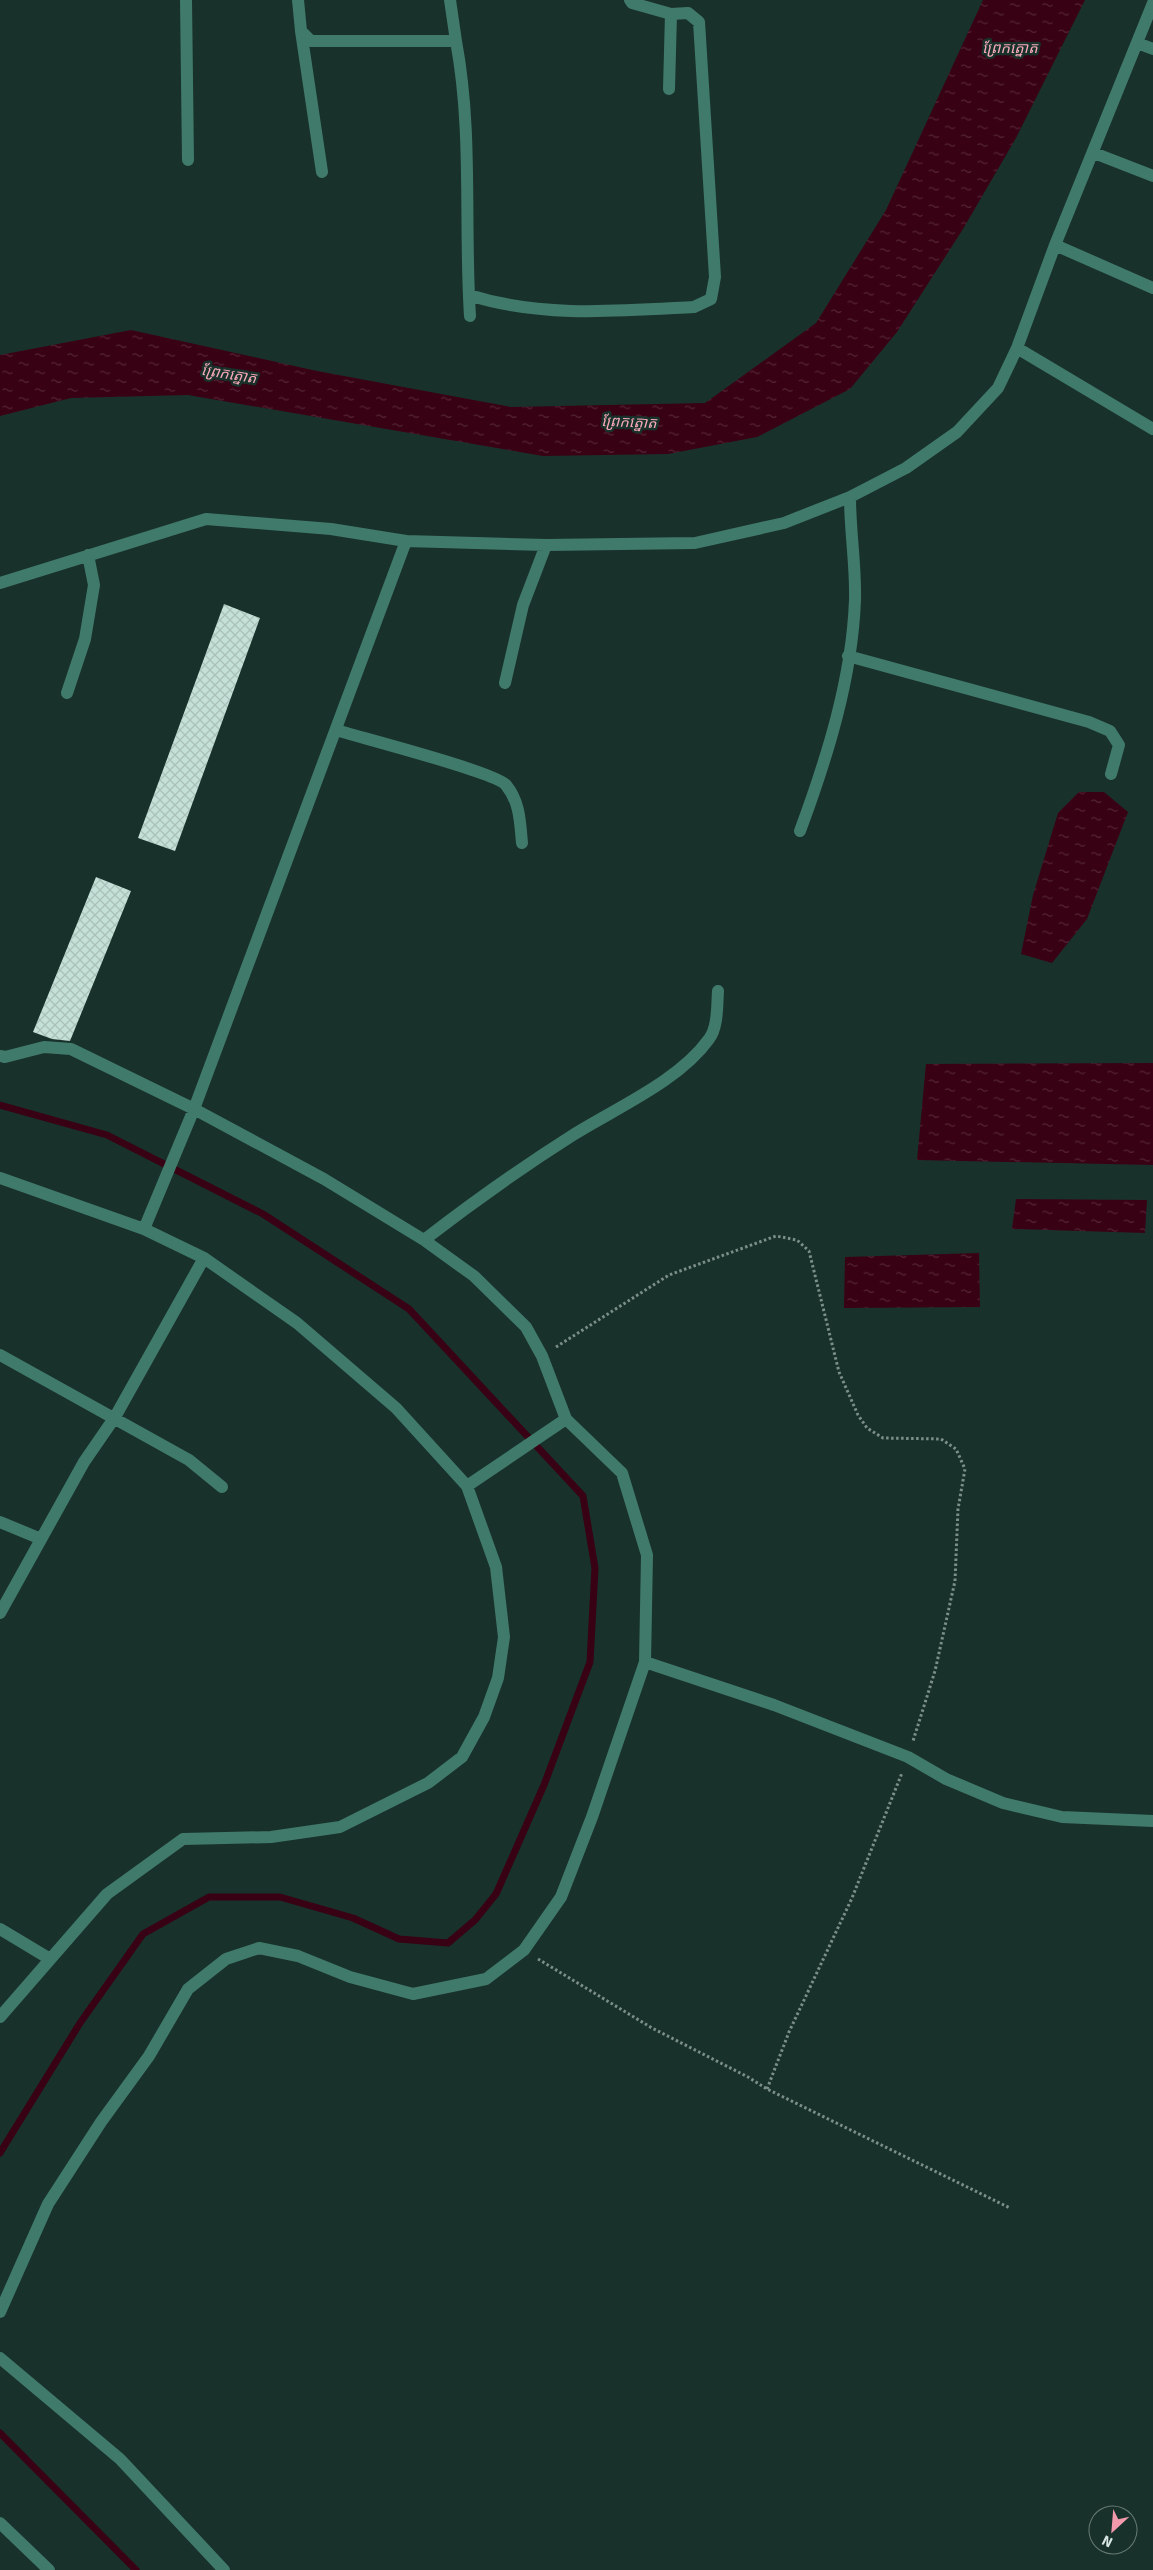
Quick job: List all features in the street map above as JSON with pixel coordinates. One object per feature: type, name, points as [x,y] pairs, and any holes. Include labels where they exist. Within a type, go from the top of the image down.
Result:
[{"type":"street","points":[[186,0],[188,160]]},
{"type":"street","points":[[298,0],[322,172]]},
{"type":"street","points":[[450,0],[461,66],[468,163],[470,316]]},
{"type":"street","points":[[469,295],[512,306],[573,312],[694,307],[711,299],[715,277],[699,22],[688,13],[671,14],[632,3],[630,0]]},
{"type":"street","points":[[0,583],[206,519],[331,529],[406,541],[546,545],[695,543],[784,523],[850,497],[906,468],[958,432],[998,388],[1017,348],[1055,245],[1094,153],[1153,2]]},
{"type":"street","points":[[669,89],[671,14]]},
{"type":"street","points":[[301,31],[311,41],[456,41]]},
{"type":"street","points":[[1137,43],[1153,49]]},
{"type":"street","points":[[1094,153],[1153,176]]},
{"type":"street","points":[[1055,245],[1153,288]]},
{"type":"street","points":[[1017,348],[1153,429]]},
{"type":"street","points":[[800,832],[823,767],[837,713],[848,656],[855,600],[850,497]]},
{"type":"street","points":[[144,1229],[194,1109],[406,541]]},
{"type":"street","points":[[505,683],[523,605],[546,545]]},
{"type":"street","points":[[67,694],[85,639],[94,585],[88,555]]},
{"type":"street","points":[[848,656],[1089,722],[1110,731],[1119,745],[1111,774]]},
{"type":"street","points":[[336,730],[467,768],[505,784],[519,808],[522,843]]},
{"type":"street","points":[[424,1240],[501,1181],[648,1090],[698,1053],[711,1038],[716,1022],[718,991]]},
{"type":"street","points":[[0,1056],[5,1058],[44,1047],[71,1049],[194,1109],[324,1179],[424,1240],[474,1276],[526,1327],[542,1356],[566,1419],[622,1473],[647,1555],[645,1662],[592,1817],[561,1897],[524,1950],[486,1979],[413,1994],[350,1977],[298,1956],[259,1948],[226,1959],[188,1990],[149,2056],[101,2122],[48,2204],[0,2312]]},
{"type":"street","points":[[0,1178],[144,1229],[204,1258],[297,1323],[396,1408],[467,1486],[496,1567],[504,1637],[498,1678],[484,1718],[462,1757],[428,1783],[340,1827],[271,1837],[183,1839],[107,1894],[0,2017]]},
{"type":"street","points":[[0,1613],[84,1462],[115,1417],[204,1258]]},
{"type":"street","points":[[0,1355],[115,1417],[189,1460],[222,1487]]},
{"type":"street","points":[[467,1486],[566,1419]]},
{"type":"street","points":[[0,1522],[40,1539]]},
{"type":"street","points":[[645,1662],[774,1706],[908,1757],[946,1778],[1003,1804],[1062,1817],[1153,1821]]},
{"type":"street","points":[[0,1929],[50,1959]]},
{"type":"street","points":[[0,2358],[120,2459],[224,2570]]},
{"type":"street","points":[[0,2523],[49,2570]]},
{"type":"path","points":[[542,1356],[668,1275],[776,1236],[797,1240],[809,1251],[839,1372],[858,1415],[867,1428],[883,1438],[941,1439],[956,1449],[965,1470],[958,1509],[955,1580],[935,1671],[908,1757],[852,1898],[789,2032],[767,2089]]},
{"type":"path","points":[[524,1950],[652,2028],[748,2077],[767,2089],[1010,2208]]},
{"type":"water","name":"ព្រែកត្នោត","points":[[983,0],[1085,0],[1016,138],[963,229],[897,332],[850,389],[757,437],[668,454],[543,456],[188,395],[71,398],[0,416],[0,355],[131,330],[317,371],[511,407],[705,403],[816,323],[886,210]]},
{"type":"water","points":[[1079,792],[1104,792],[1128,812],[1087,919],[1052,963],[1021,954],[1033,895],[1058,813]]},
{"type":"water","points":[[1153,1063],[1153,1165],[917,1160],[926,1064]]},
{"type":"water","points":[[1016,1199],[1147,1200],[1145,1233],[1012,1229]]},
{"type":"water","points":[[979,1253],[980,1307],[844,1308],[845,1257]]},
{"type":"building","points":[[224,604],[260,618],[175,851],[138,838]]},
{"type":"building","points":[[96,877],[131,891],[70,1041],[52,1039],[33,1032]]},
{"type":"waterway","points":[[0,1105],[107,1135],[263,1214],[409,1309],[583,1496],[595,1568],[590,1662],[544,1785],[496,1894],[475,1920],[448,1943],[399,1939],[353,1918],[280,1897],[209,1897],[143,1934],[80,2023],[0,2153]]},
{"type":"waterway","points":[[0,2433],[136,2570]]}]
